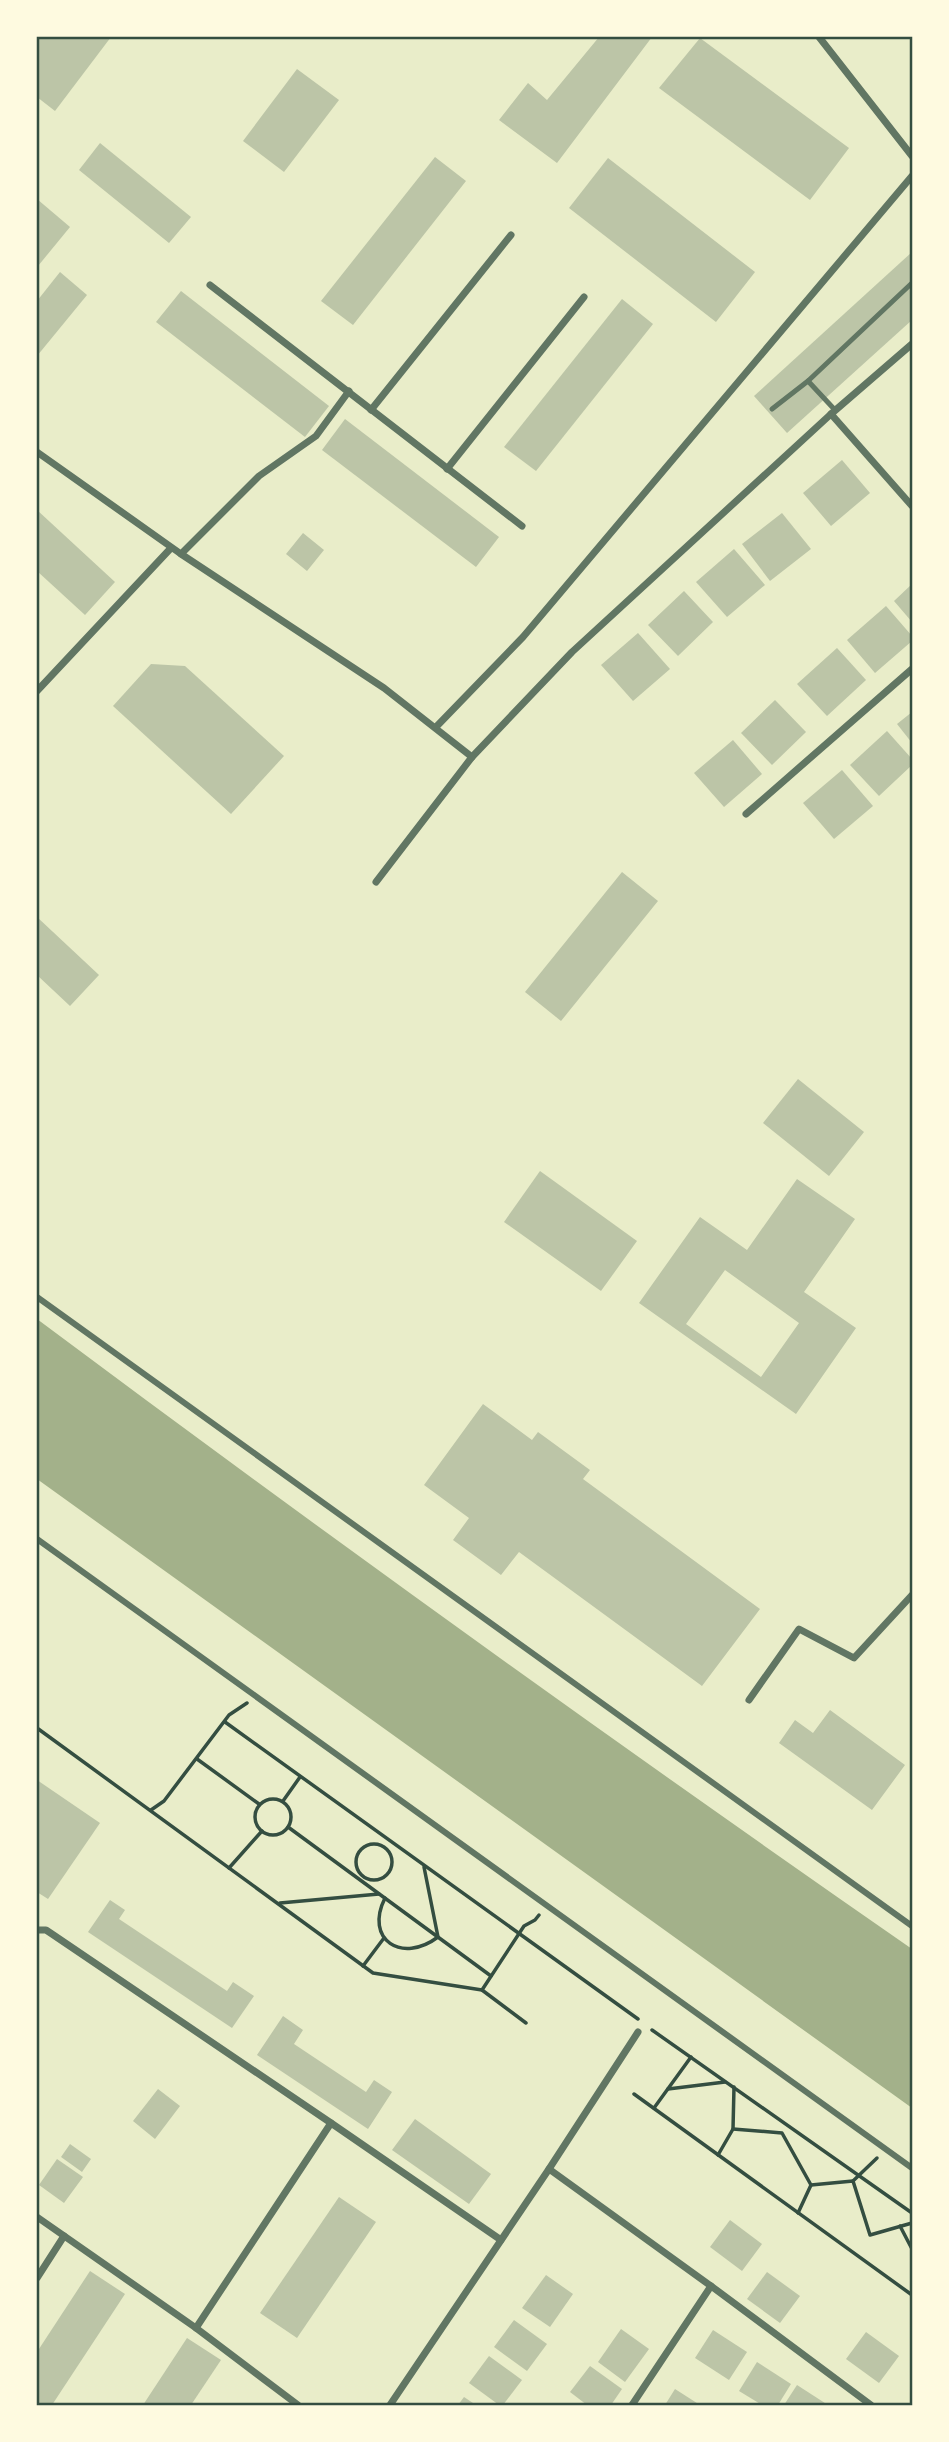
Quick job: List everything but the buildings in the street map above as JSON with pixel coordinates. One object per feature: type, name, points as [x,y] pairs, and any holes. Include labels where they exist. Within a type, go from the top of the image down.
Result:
[{"type":"street","points":[[819,37],[912,156]]},
{"type":"street","points":[[436,727],[523,637],[912,176]]},
{"type":"street","points":[[371,410],[511,234]]},
{"type":"street","points":[[210,285],[522,526]]},
{"type":"street","points":[[447,469],[584,297]]},
{"type":"street","points":[[376,882],[472,757],[572,652],[833,412],[912,344]]},
{"type":"street","points":[[181,554],[259,476],[316,436],[349,391]]},
{"type":"street","points":[[833,412],[912,506]]},
{"type":"street","points":[[37,452],[171,548],[384,688],[472,757]]},
{"type":"street","points":[[37,691],[171,548]]},
{"type":"street","points":[[746,814],[912,669]]},
{"type":"street","points":[[37,1297],[912,1926]]},
{"type":"street","points":[[37,1539],[912,2168]]},
{"type":"street","points":[[748,1700],[799,1629],[854,1658],[912,1595]]},
{"type":"street","points":[[37,1930],[46,1930],[52,1934],[501,2240]]},
{"type":"street","points":[[390,2405],[638,2032]]},
{"type":"street","points":[[196,2328],[331,2123]]},
{"type":"street","points":[[549,2169],[871,2405]]},
{"type":"street","points":[[37,2217],[196,2328],[298,2405]]},
{"type":"street","points":[[37,2278],[64,2236]]},
{"type":"street","points":[[632,2405],[711,2286]]},
{"type":"lane","points":[[772,409],[808,381],[912,283]]},
{"type":"lane","points":[[808,381],[833,412]]},
{"type":"path","points":[[151,1810],[164,1801],[229,1715],[242,1709],[255,1695]]},
{"type":"path","points":[[225,1722],[519,1935],[912,2213]]},
{"type":"path","points":[[37,1728],[373,1973],[482,1990],[526,2022]]},
{"type":"path","points":[[197,1759],[259,1804]]},
{"type":"path","points":[[283,1801],[300,1776]]},
{"type":"path","points":[[270,1798],[283,1801],[290,1809],[291,1815],[284,1831],[273,1835],[257,1827],[254,1815],[259,1804],[270,1798]]},
{"type":"path","points":[[288,1827],[491,1976]]},
{"type":"path","points":[[229,1868],[262,1831]]},
{"type":"path","points":[[385,1848],[390,1841]]},
{"type":"path","points":[[371,1844],[385,1848],[393,1861],[390,1872],[386,1877],[374,1881],[362,1879],[356,1867],[360,1850],[371,1844]]},
{"type":"path","points":[[423,1866],[438,1937]]},
{"type":"path","points":[[278,1904],[379,1894]]},
{"type":"path","points":[[385,1898],[378,1910],[379,1927],[384,1938],[396,1949],[409,1951],[428,1945],[438,1937]]},
{"type":"path","points":[[482,1990],[524,1926],[535,1920],[545,1906]]},
{"type":"path","points":[[363,1966],[384,1938]]},
{"type":"path","points":[[653,2108],[691,2057]]},
{"type":"path","points":[[668,2088],[726,2082]]},
{"type":"path","points":[[718,2155],[733,2129],[734,2087]]},
{"type":"path","points":[[634,2094],[912,2295]]},
{"type":"path","points":[[782,2133],[788,2124]]},
{"type":"path","points":[[733,2129],[782,2133]]},
{"type":"path","points":[[782,2133],[811,2185]]},
{"type":"path","points":[[811,2185],[853,2181],[875,2161],[884,2148]]},
{"type":"path","points":[[853,2181],[870,2235],[912,2223]]},
{"type":"path","points":[[798,2213],[811,2185]]},
{"type":"path","points":[[900,2226],[912,2249]]},
{"type":"shaded area","points":[[37,1319],[472,1638],[912,1949],[912,2108],[37,1479]]}]
